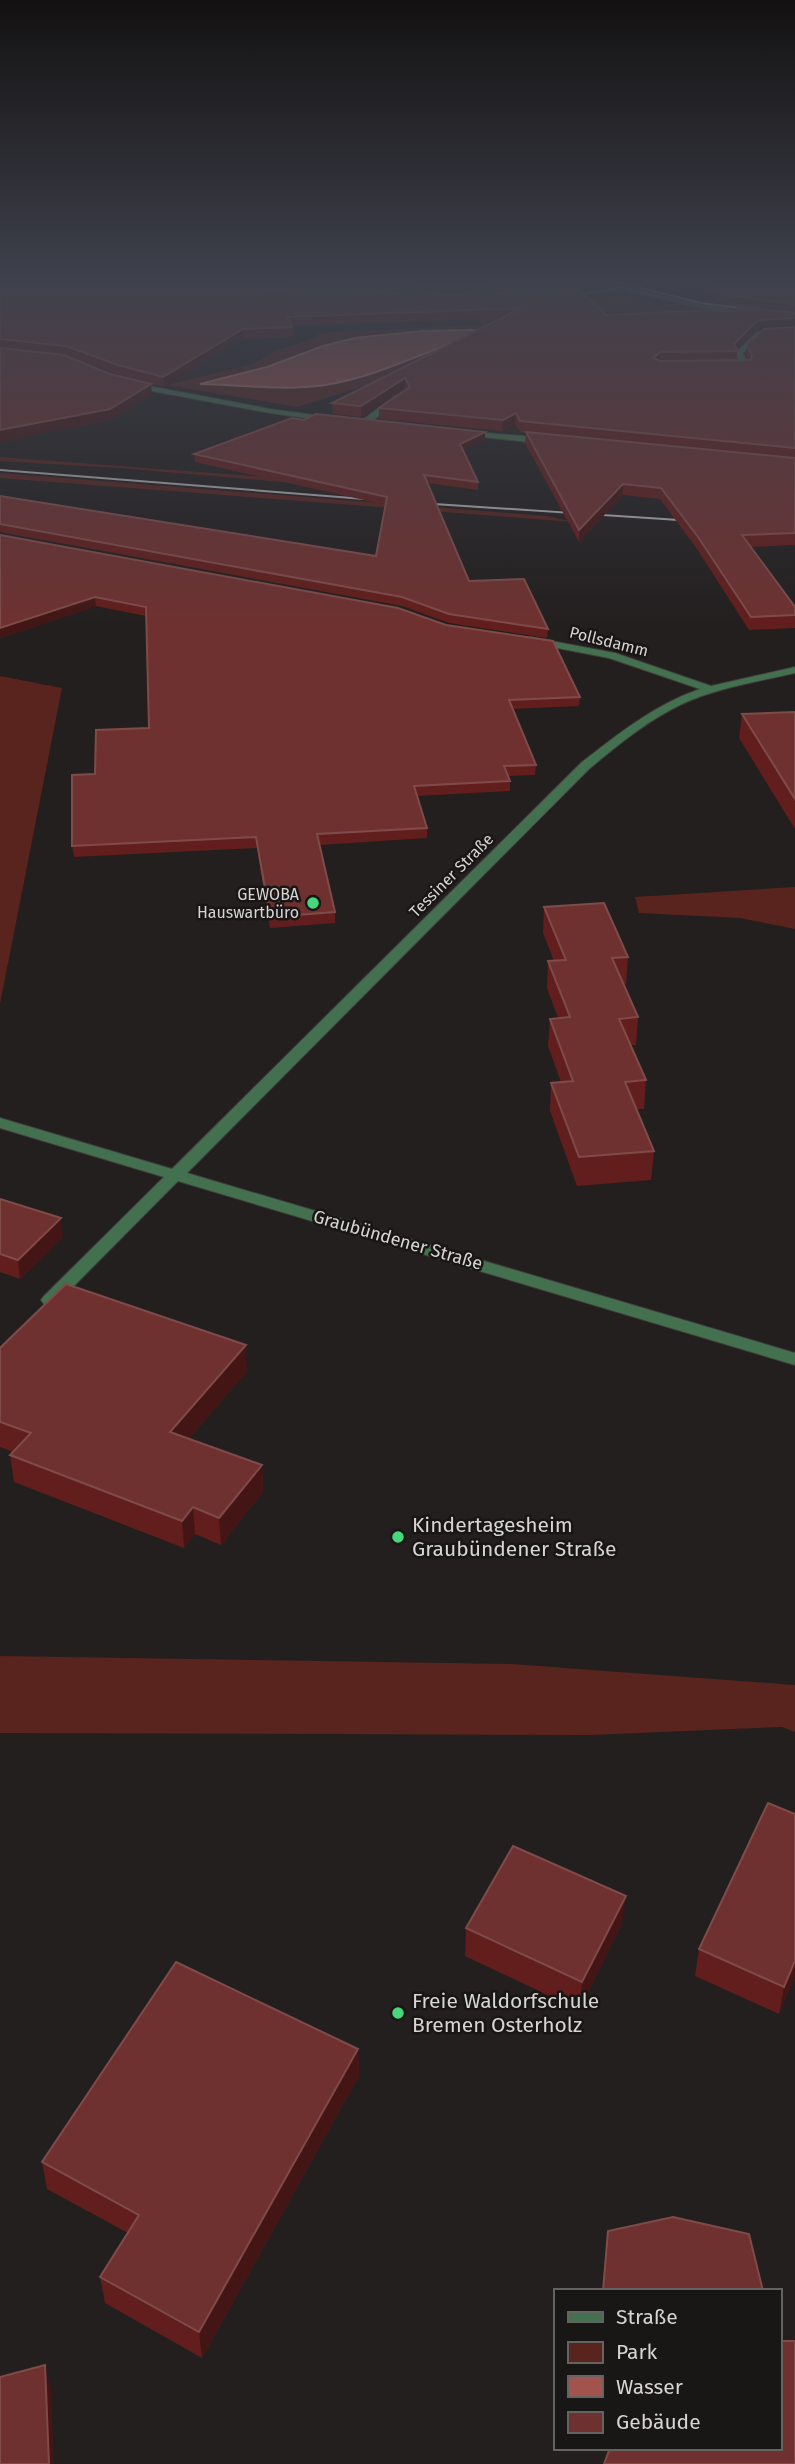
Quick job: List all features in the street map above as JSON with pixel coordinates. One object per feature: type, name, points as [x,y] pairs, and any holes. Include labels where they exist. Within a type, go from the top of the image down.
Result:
[{"type":"street","points":[[195,396],[270,411],[378,425]]},
{"type":"street","points":[[364,423],[401,396]]},
{"type":"street","points":[[458,432],[561,442]]},
{"type":"street","name":"Pollsdamm","points":[[515,638],[594,650],[712,690]]},
{"type":"street","name":"Tessiner Straße","points":[[34,1316],[585,766],[661,710],[712,690],[795,670]]},
{"type":"street","name":"Graubündener Straße","points":[[0,1123],[795,1359]]},
{"type":"green space","points":[[231,396],[332,396],[297,407]]},
{"type":"green space","points":[[0,457],[412,488],[387,491],[119,468],[0,461]]},
{"type":"green space","points":[[0,473],[546,516],[574,522],[0,478]]},
{"type":"green space","points":[[0,676],[62,688],[0,1004]]},
{"type":"green space","points":[[795,887],[795,929],[740,918],[639,913],[635,897]]},
{"type":"green space","points":[[0,1656],[512,1664],[795,1685],[795,1732],[782,1727],[591,1735],[0,1733]]},
{"type":"building","points":[[0,396],[131,396],[110,409],[0,430]]},
{"type":"building","points":[[346,396],[377,396],[361,406],[332,403]]},
{"type":"building","points":[[397,396],[795,396],[795,448],[520,421],[516,413],[503,420],[379,408]]},
{"type":"building","points":[[316,414],[485,432],[460,444],[478,482],[424,475],[469,581],[524,579],[548,629],[449,614],[402,597],[0,524],[0,496],[376,556],[387,497],[194,454],[292,418],[304,420]]},
{"type":"building","points":[[526,432],[795,458],[795,533],[742,535],[795,607],[795,615],[751,617],[698,537],[661,488],[623,484],[579,530]]},
{"type":"building","points":[[0,535],[398,608],[446,625],[553,641],[580,697],[509,700],[536,765],[504,766],[510,781],[414,786],[427,828],[317,834],[335,912],[270,917],[256,837],[72,846],[72,775],[95,774],[96,730],[149,728],[146,607],[95,597],[0,628]]},
{"type":"building","points":[[742,714],[795,714],[795,799]]},
{"type":"building","points":[[604,903],[628,957],[612,958],[638,1017],[619,1019],[646,1080],[625,1082],[654,1151],[579,1157],[551,1083],[573,1081],[550,1019],[570,1017],[548,961],[566,960],[544,907]]},
{"type":"building","points":[[0,1199],[61,1218],[18,1260],[0,1254]]},
{"type":"building","points":[[66,1284],[246,1345],[170,1432],[262,1465],[219,1518],[193,1507],[182,1521],[10,1455],[31,1433],[0,1422],[0,1348]]},
{"type":"building","points":[[768,1803],[795,1814],[795,1961],[784,1987],[699,1949]]},
{"type":"building","points":[[513,1846],[626,1896],[582,1982],[466,1928]]},
{"type":"building","points":[[176,1962],[358,2049],[199,2332],[100,2277],[139,2215],[42,2162]]},
{"type":"building","points":[[673,2217],[749,2234],[763,2289],[603,2289],[608,2231]]},
{"type":"building","points":[[781,2341],[795,2341],[795,2464],[604,2464],[609,2450],[781,2450]]},
{"type":"building","points":[[45,2365],[49,2464],[0,2464],[0,2377]]},
{"type":"tram line","points":[[0,470],[377,500]]},
{"type":"tram line","points":[[419,503],[694,521]]},
{"type":"place","name":"GEWOBA Hauswartbüro","points":[[313,903]]},
{"type":"place","name":"Kindertagesheim Graubündener Straße","points":[[398,1537]]},
{"type":"place","name":"Freie Waldorfschule Bremen Osterholz","points":[[398,2013]]}]
